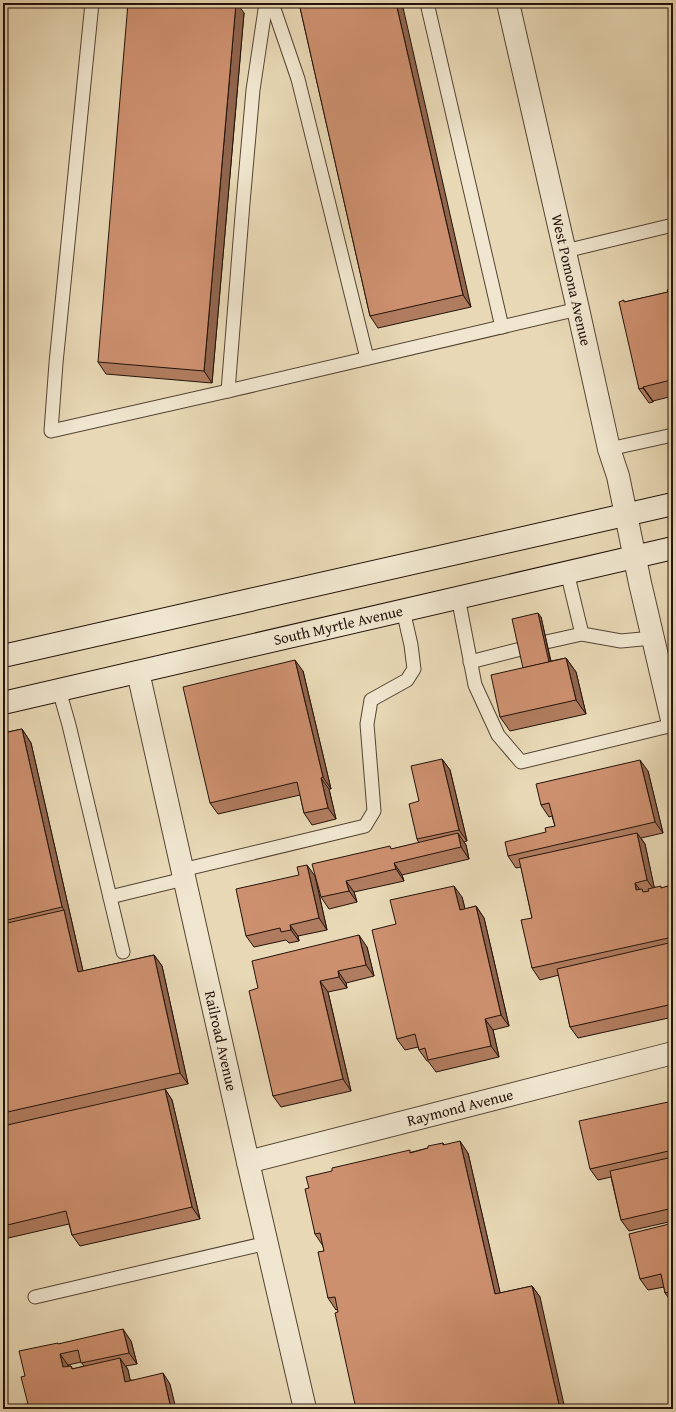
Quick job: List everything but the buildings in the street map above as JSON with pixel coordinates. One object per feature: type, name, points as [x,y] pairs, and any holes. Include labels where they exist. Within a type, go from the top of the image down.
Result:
[{"type":"street","name":"West Pomona Avenue","points":[[508,3],[609,449],[618,476],[652,638],[672,714]]},
{"type":"street","points":[[3,656],[673,504]]},
{"type":"street","name":"South Myrtle Avenue","points":[[3,703],[673,548]]},
{"type":"street","name":"Railroad Avenue","points":[[138,672],[305,1409]]},
{"type":"street","name":"Raymond Avenue","points":[[248,1162],[673,1053]]},
{"type":"lane","points":[[92,3],[56,363],[51,431],[578,309]]},
{"type":"lane","points":[[228,391],[253,90],[266,3]]},
{"type":"lane","points":[[272,3],[298,79],[367,358]]},
{"type":"lane","points":[[427,3],[502,327]]},
{"type":"lane","points":[[565,251],[673,225]]},
{"type":"lane","points":[[609,449],[673,435]]},
{"type":"lane","points":[[567,572],[582,634]]},
{"type":"lane","points":[[458,597],[475,685],[498,735],[520,762],[672,714]]},
{"type":"lane","points":[[110,897],[183,875],[365,826],[374,811],[366,724],[371,700],[407,680],[414,669],[411,645],[403,610]]},
{"type":"lane","points":[[546,642],[582,634],[620,641],[652,638]]},
{"type":"lane","points":[[470,662],[520,649]]},
{"type":"lane","points":[[58,690],[69,725],[123,952]]},
{"type":"lane","points":[[34,1297],[267,1243]]}]
